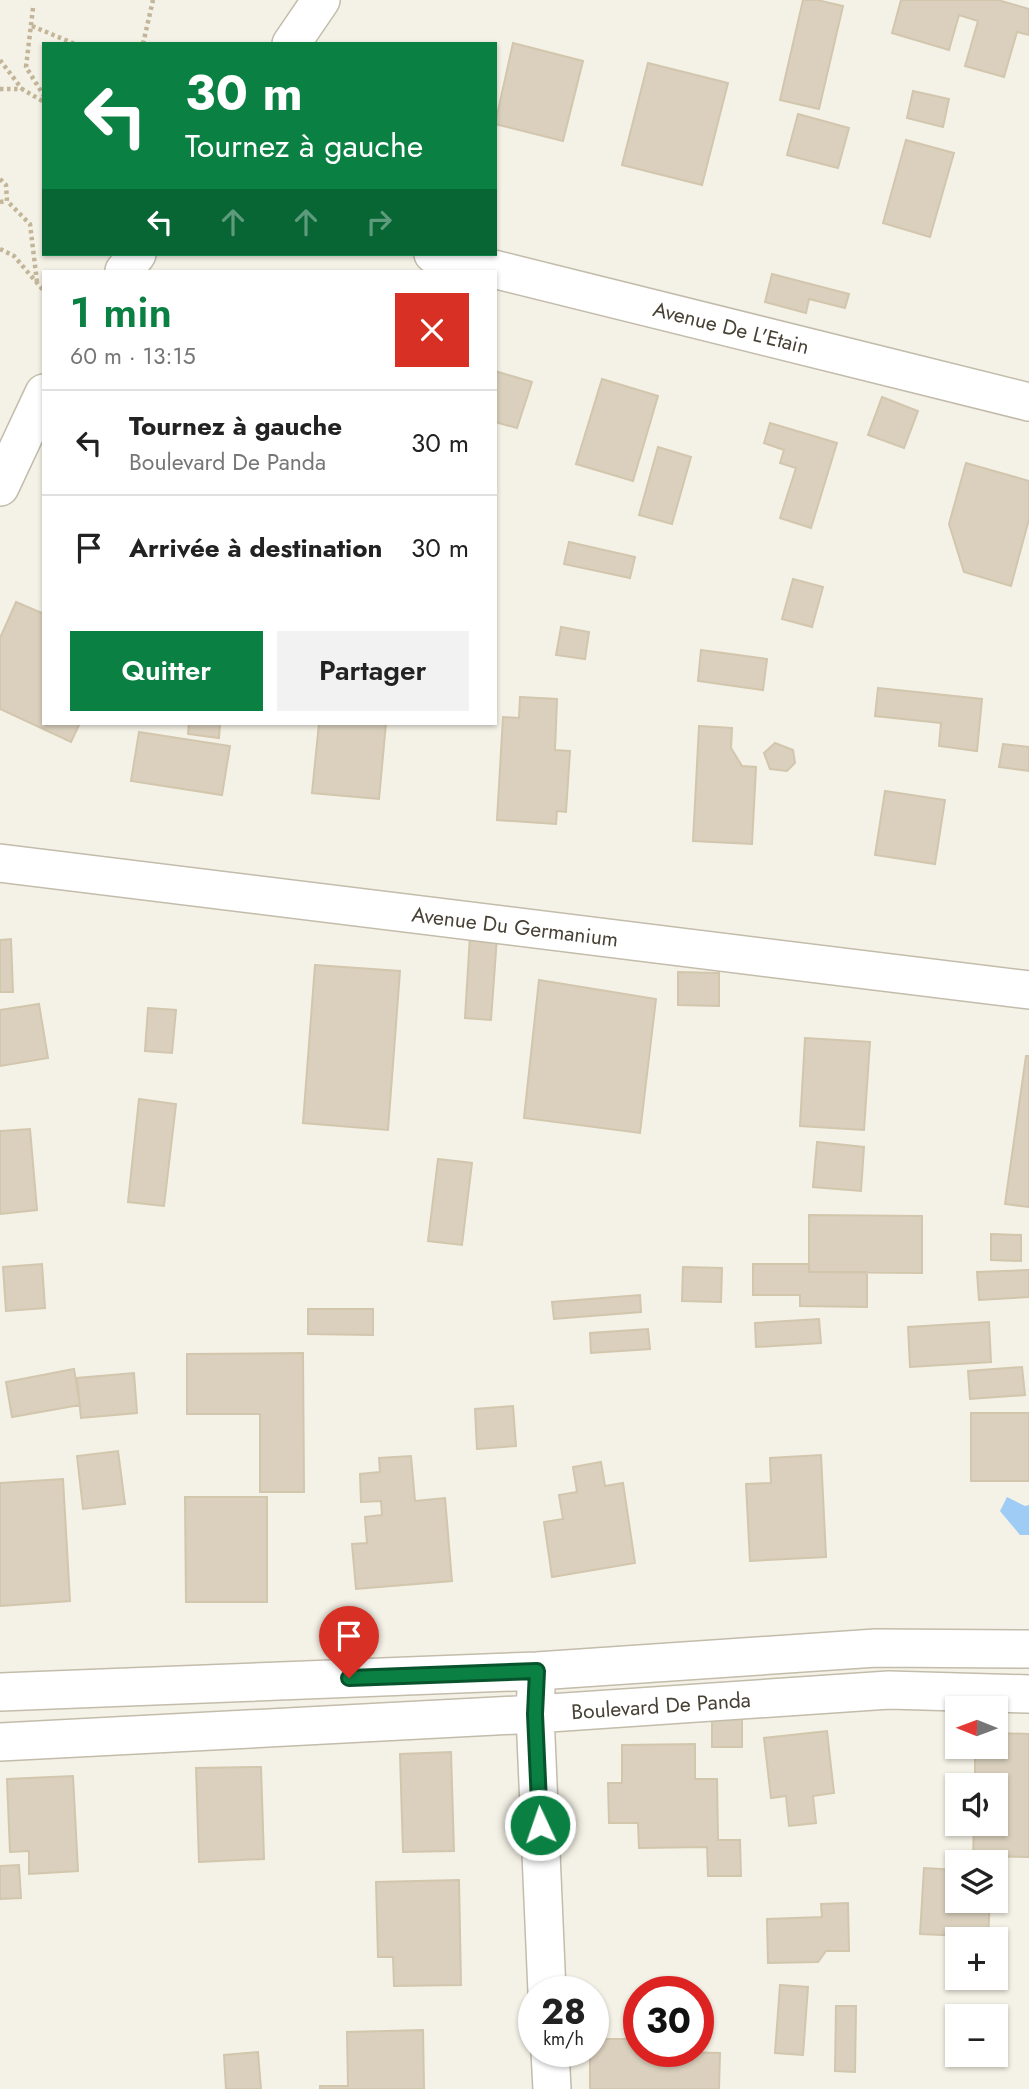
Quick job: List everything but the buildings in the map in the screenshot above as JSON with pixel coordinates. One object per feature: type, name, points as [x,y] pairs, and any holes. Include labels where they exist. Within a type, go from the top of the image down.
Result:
[{"type":"street","points":[[292,42],[321,0]]},
{"type":"street","points":[[125,270],[135,256]]},
{"type":"street","name":"Avenue De L'Etain","points":[[441,256],[1029,402]]},
{"type":"street","points":[[0,487],[42,397]]},
{"type":"street","name":"Avenue Du Germanium","points":[[0,863],[1029,990]]},
{"type":"street","name":"Boulevard De Panda","points":[[0,1692],[537,1671],[876,1648],[1029,1649]]},
{"type":"street","points":[[537,1671],[535,1714],[546,1976]]},
{"type":"street","name":"Boulevard De Panda","points":[[0,1742],[535,1714],[889,1690],[1029,1694]]},
{"type":"street","points":[[551,2067],[552,2089]]},
{"type":"path","points":[[143,42],[153,0]]},
{"type":"path","points":[[33,8],[26,67],[42,93]]},
{"type":"path","points":[[32,26],[70,42]]},
{"type":"path","points":[[0,60],[22,89],[42,101]]},
{"type":"path","points":[[0,89],[22,89]]},
{"type":"path","points":[[0,179],[6,185],[7,201],[30,224],[37,282]]},
{"type":"path","points":[[0,202],[7,201]]},
{"type":"path","points":[[0,250],[14,256],[42,289]]},
{"type":"water","points":[[1007,1497],[1025,1506],[1029,1505],[1029,1535],[1020,1535],[1000,1511]]},
{"type":"route","points":[[349,1678],[537,1671],[535,1714],[540,1825]]}]
